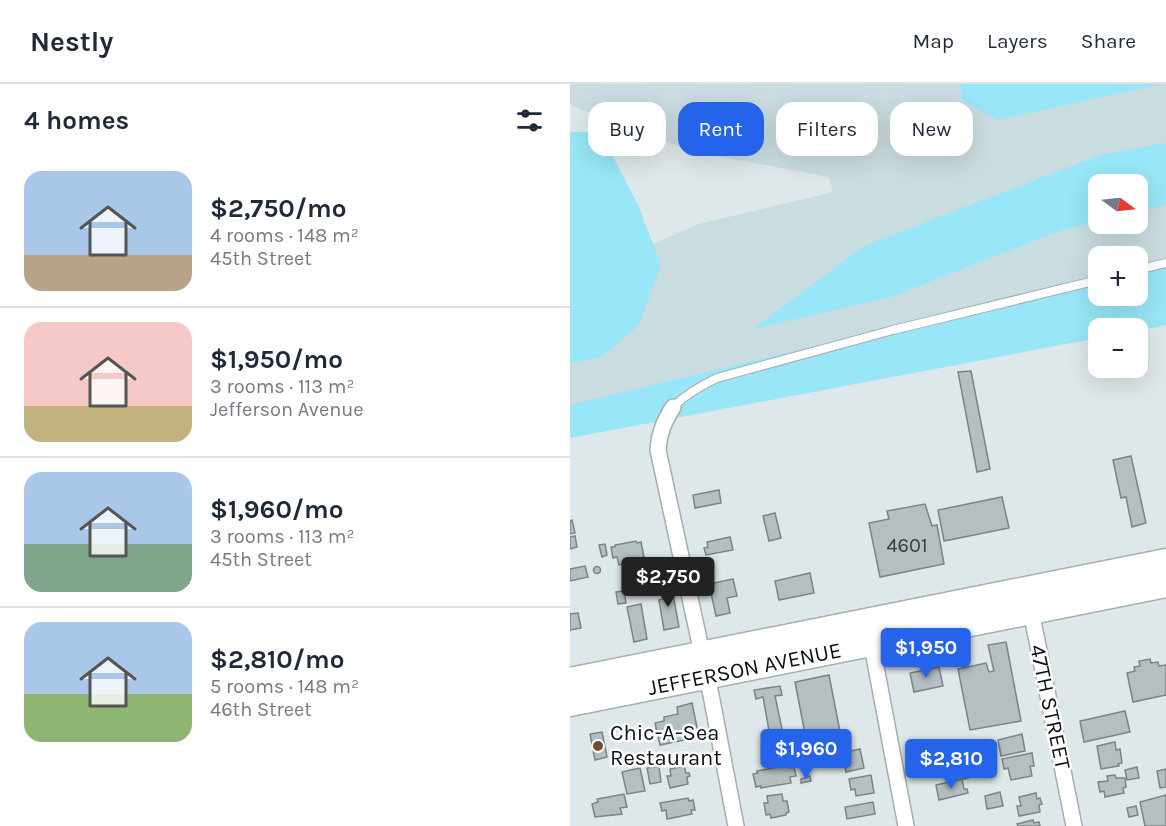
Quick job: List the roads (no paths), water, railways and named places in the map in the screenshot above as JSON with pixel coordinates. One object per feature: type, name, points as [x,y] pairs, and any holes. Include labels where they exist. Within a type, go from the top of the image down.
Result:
[{"type":"main road","name":"JEFFERSON AVENUE","points":[[570,680],[1166,561]]},
{"type":"main road","name":"JEFFERSON AVENUE","points":[[570,704],[1166,585]]},
{"type":"street","points":[[673,407],[662,423],[658,450],[707,677],[736,826]]},
{"type":"street","name":"47TH STREET","points":[[1027,588],[1074,826]]},
{"type":"street","points":[[868,620],[906,826]]},
{"type":"lane","points":[[1148,267],[1166,263]]},
{"type":"lane","points":[[673,407],[698,387],[717,378],[893,330],[1088,282]]},
{"type":"place","name":"Chic-A-Sea Restaurant","points":[[598,746]]}]
